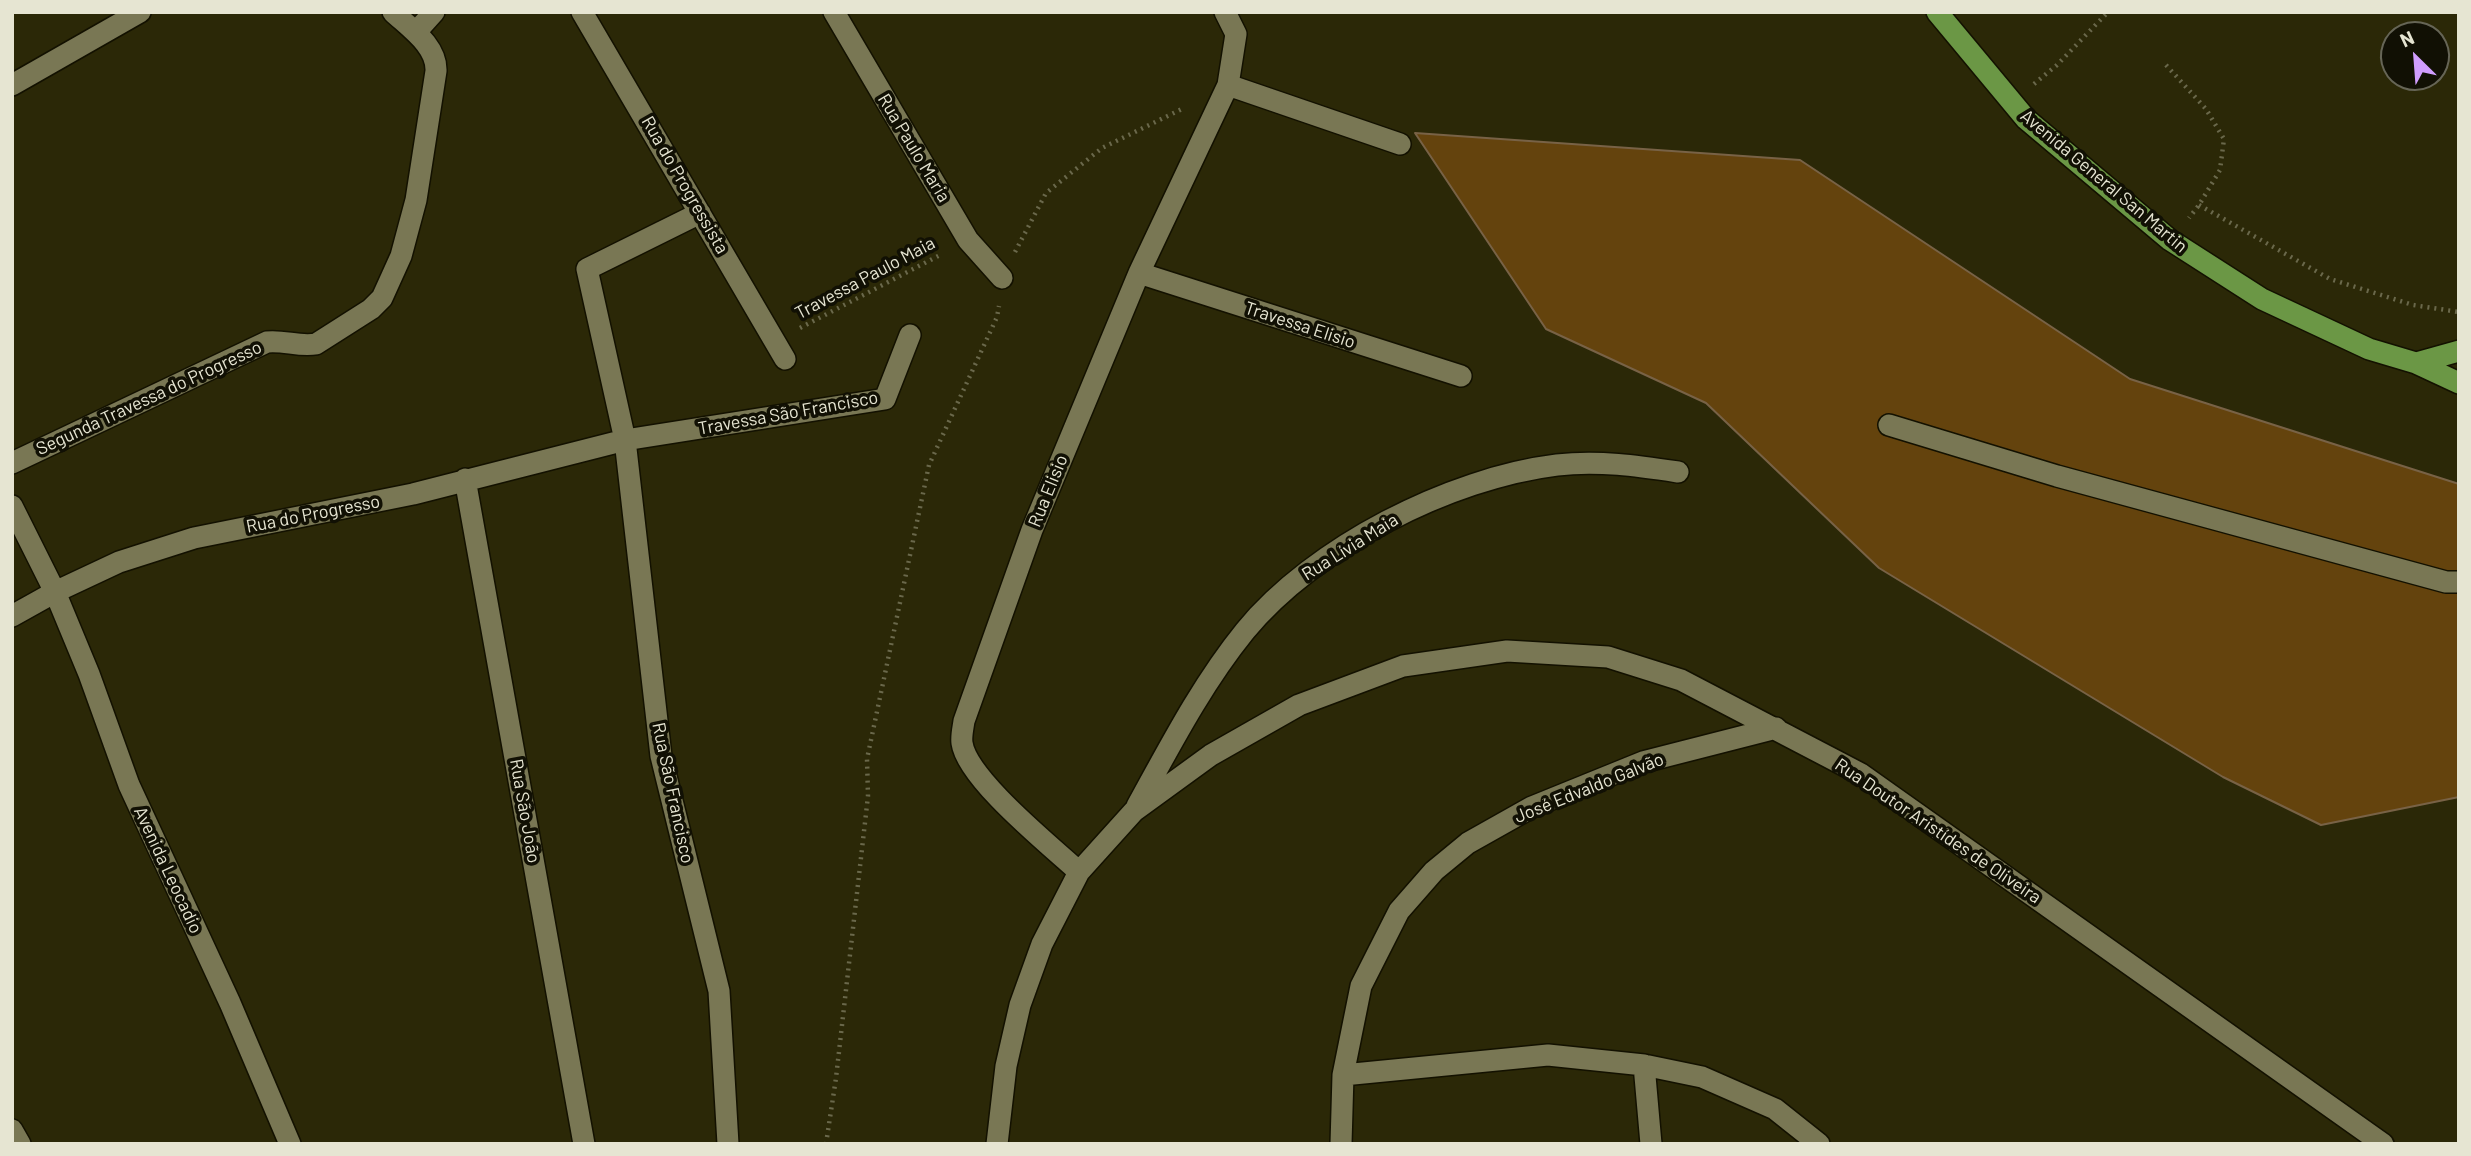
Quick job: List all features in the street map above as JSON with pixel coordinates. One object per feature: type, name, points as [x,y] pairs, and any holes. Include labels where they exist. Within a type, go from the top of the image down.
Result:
[{"type":"main road","name":"Avenida General San Martin","points":[[1937,12],[2026,119],[2170,240],[2262,299],[2369,349],[2416,363],[2459,383]]},
{"type":"main road","points":[[2416,363],[2459,351]]},
{"type":"street","points":[[12,85],[140,12]]},
{"type":"street","name":"Segunda Travessa do Progresso","points":[[12,463],[267,342],[279,341],[307,346],[316,344],[371,309],[382,298],[401,256],[418,187],[437,60],[416,32],[393,12]]},
{"type":"street","points":[[416,32],[434,12]]},
{"type":"street","name":"Rua do Progressista","points":[[582,12],[780,350]]},
{"type":"street","name":"Rua Paulo Maria","points":[[834,12],[968,240],[1002,278]]},
{"type":"street","name":"Rua Elisio","points":[[1079,872],[986,786],[971,767],[961,743],[964,721],[1032,530],[1139,273],[1228,85],[1235,40],[1234,28],[1225,12]]},
{"type":"street","points":[[1228,85],[1400,144]]},
{"type":"street","name":"Rua São Francisco","points":[[700,213],[587,269],[625,440],[661,756],[719,991],[728,1144]]},
{"type":"street","name":"Travessa Elisio","points":[[1139,273],[1461,376]]},
{"type":"street","name":"Travessa São Francisco","points":[[625,440],[885,399],[909,335]]},
{"type":"street","points":[[1889,425],[2071,479],[2446,582],[2459,582]]},
{"type":"street","name":"Rua do Progresso","points":[[12,615],[119,562],[194,538],[413,494],[625,440]]},
{"type":"street","name":"Rua Lívia Maia","points":[[1134,811],[1198,696],[1246,630],[1293,582],[1325,559],[1388,520],[1445,493],[1509,474],[1557,465],[1612,462],[1678,472]]},
{"type":"street","name":"Rua São João","points":[[465,479],[584,1144]]},
{"type":"street","name":"Avenida Leocadio","points":[[12,506],[55,592],[89,674],[129,785],[230,1003],[290,1144]]},
{"type":"street","name":"Rua Doutor Aristídes de Oliveira","points":[[997,1144],[1006,1066],[1020,1005],[1042,944],[1079,872],[1134,811],[1211,755],[1298,705],[1403,666],[1507,651],[1608,657],[1681,680],[1861,774],[2383,1144]]},
{"type":"street","name":"José Edvaldo Galvão","points":[[1341,1144],[1343,1075],[1361,986],[1399,911],[1434,872],[1468,843],[1532,807],[1643,762],[1776,728]]},
{"type":"street","points":[[1343,1075],[1548,1055],[1644,1065],[1702,1077],[1775,1110],[1819,1144]]},
{"type":"street","points":[[1644,1065],[1651,1144]]},
{"type":"street","points":[[12,1130],[20,1144]]},
{"type":"path","points":[[2012,103],[2057,65],[2108,12]]},
{"type":"path","points":[[2166,65],[2206,109],[2224,139],[2220,170],[2199,205],[2170,240]]},
{"type":"path","points":[[825,1144],[836,1077],[866,809],[867,759],[929,465],[998,317],[1002,278],[1046,193],[1102,149],[1228,85]]},
{"type":"path","points":[[2199,205],[2330,279],[2413,305],[2459,312]]},
{"type":"path","name":"Travessa Paulo Maia","points":[[780,350],[968,240]]},
{"type":"building","points":[[1415,133],[1800,160],[2130,379],[2459,484],[2459,797],[2321,825],[2223,777],[1879,568],[1706,403],[1546,329]]}]
